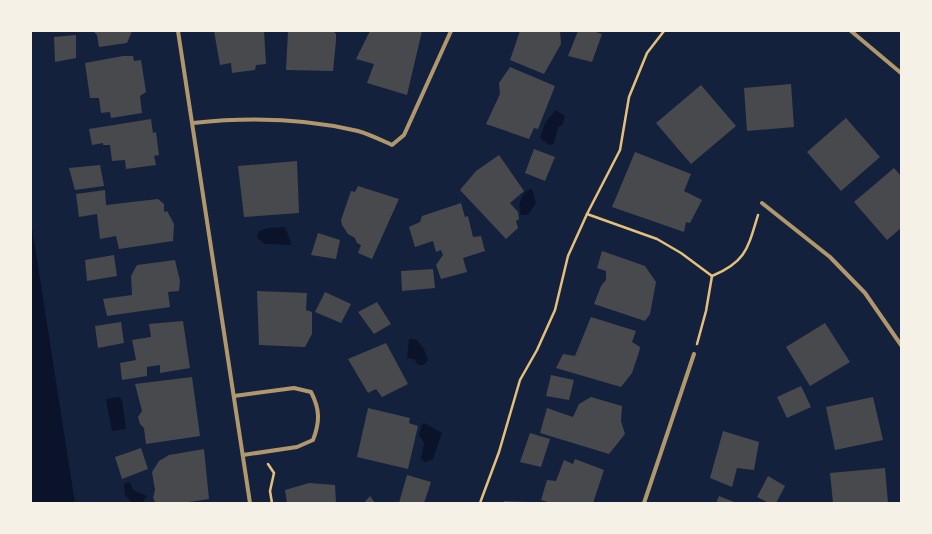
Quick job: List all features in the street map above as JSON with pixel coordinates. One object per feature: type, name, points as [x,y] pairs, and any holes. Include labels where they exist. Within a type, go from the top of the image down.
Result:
[{"type":"street","points":[[178,31],[250,503]]},
{"type":"street","points":[[193,123],[237,118],[300,120],[359,132],[392,145],[404,135],[451,31]]},
{"type":"street","points":[[851,31],[901,73]]},
{"type":"street","points":[[762,203],[830,257],[865,292],[901,345]]},
{"type":"street","points":[[644,503],[694,354]]},
{"type":"street","points":[[234,396],[294,388],[311,392],[316,402],[319,425],[313,440],[297,447],[243,455]]},
{"type":"path","points":[[480,503],[499,452],[520,380],[537,350],[555,310],[568,256],[587,214],[620,150],[629,97],[648,53],[664,31]]},
{"type":"path","points":[[712,276],[730,269],[742,257],[751,239],[762,203]]},
{"type":"path","points":[[587,214],[657,239],[681,253],[712,276]]},
{"type":"path","points":[[694,354],[706,311],[712,276]]},
{"type":"path","points":[[260,453],[274,473],[270,491],[272,503]]},
{"type":"water","points":[[556,110],[565,116],[562,125],[558,127],[554,144],[549,145],[540,138],[545,123]]},
{"type":"water","points":[[532,189],[536,203],[528,215],[521,215],[519,207],[521,199],[528,190]]},
{"type":"water","points":[[31,221],[75,503],[31,503]]},
{"type":"water","points":[[285,227],[292,245],[265,244],[257,238],[259,231],[268,228]]},
{"type":"water","points":[[409,339],[416,339],[424,349],[428,360],[424,365],[418,365],[414,359],[407,358]]},
{"type":"water","points":[[119,397],[122,400],[126,429],[112,431],[106,399]]},
{"type":"water","points":[[424,423],[442,433],[433,459],[425,462],[421,459],[424,443],[419,435],[422,424]]},
{"type":"water","points":[[130,482],[133,490],[147,496],[142,503],[132,503],[125,495],[124,484]]},
{"type":"building","points":[[93,31],[132,31],[127,43],[99,47],[97,35]]},
{"type":"building","points":[[214,31],[264,31],[266,64],[256,65],[255,70],[232,73],[231,63],[220,65]]},
{"type":"building","points":[[288,31],[333,31],[336,34],[336,41],[333,71],[286,70]]},
{"type":"building","points":[[370,31],[422,31],[407,95],[367,83],[374,64],[356,59]]},
{"type":"building","points":[[520,31],[560,31],[561,44],[544,74],[510,60]]},
{"type":"building","points":[[578,31],[593,31],[602,34],[592,62],[568,56]]},
{"type":"building","points":[[76,35],[76,58],[55,62],[54,37]]},
{"type":"building","points":[[123,56],[133,56],[134,61],[141,60],[146,92],[140,96],[142,113],[111,118],[110,112],[101,113],[99,98],[90,98],[85,63]]},
{"type":"building","points":[[510,67],[555,86],[538,129],[534,128],[529,139],[486,124],[500,94],[499,83]]},
{"type":"building","points":[[791,84],[794,127],[747,131],[744,88]]},
{"type":"building","points":[[701,85],[736,126],[691,164],[656,123]]},
{"type":"building","points":[[846,118],[880,157],[841,191],[807,152]]},
{"type":"building","points":[[151,119],[153,133],[156,132],[159,155],[154,156],[156,165],[126,169],[125,160],[112,161],[110,145],[103,145],[103,143],[92,145],[89,129]]},
{"type":"building","points":[[534,149],[555,157],[545,181],[525,173]]},
{"type":"building","points":[[635,152],[691,174],[684,191],[702,200],[690,223],[686,222],[684,232],[612,207]]},
{"type":"building","points":[[499,155],[524,191],[510,203],[518,212],[519,219],[516,221],[518,228],[506,239],[460,190],[476,171]]},
{"type":"building","points":[[297,161],[299,213],[244,217],[238,166]]},
{"type":"building","points":[[100,165],[104,186],[75,190],[69,168]]},
{"type":"building","points":[[894,168],[901,176],[901,228],[887,240],[854,202]]},
{"type":"building","points":[[358,186],[399,199],[372,259],[358,253],[361,245],[357,243],[355,238],[348,234],[342,225],[341,220],[351,191],[355,192]]},
{"type":"building","points":[[105,190],[106,205],[158,199],[164,204],[164,212],[167,211],[174,224],[173,241],[119,249],[116,236],[100,239],[97,214],[79,217],[76,194]]},
{"type":"building","points":[[461,203],[465,217],[468,216],[473,237],[481,236],[485,251],[463,258],[467,272],[441,279],[436,265],[443,255],[441,250],[436,252],[433,241],[415,247],[409,227],[420,222],[422,216]]},
{"type":"building","points":[[318,233],[340,240],[336,259],[311,255]]},
{"type":"building","points":[[602,251],[645,266],[656,282],[650,314],[645,321],[594,304],[601,286],[606,280],[606,271],[597,268]]},
{"type":"building","points":[[114,255],[117,276],[87,281],[85,260]]},
{"type":"building","points":[[175,260],[180,281],[179,291],[168,292],[170,307],[107,316],[103,299],[132,295],[131,276],[137,265]]},
{"type":"building","points":[[433,269],[435,288],[402,291],[401,271]]},
{"type":"building","points":[[257,291],[307,293],[306,310],[312,312],[312,334],[305,347],[259,345]]},
{"type":"building","points":[[325,292],[351,304],[341,323],[315,312]]},
{"type":"building","points":[[377,302],[391,324],[374,334],[358,312]]},
{"type":"building","points":[[591,317],[636,331],[632,342],[640,347],[639,352],[632,373],[621,387],[556,368],[563,354],[575,356]]},
{"type":"building","points":[[183,321],[190,368],[160,373],[160,365],[147,367],[147,376],[122,380],[120,363],[136,360],[132,340],[151,337],[149,324]]},
{"type":"building","points":[[121,322],[124,343],[98,348],[95,326]]},
{"type":"building","points":[[825,323],[850,362],[810,386],[786,347]]},
{"type":"building","points":[[386,343],[408,384],[382,397],[376,389],[368,393],[348,359]]},
{"type":"building","points":[[551,375],[574,380],[569,400],[546,396]]},
{"type":"building","points":[[192,377],[200,436],[146,444],[144,428],[140,424],[138,417],[142,411],[135,384]]},
{"type":"building","points":[[801,386],[811,407],[787,418],[777,397]]},
{"type":"building","points":[[591,397],[622,406],[621,421],[625,434],[609,454],[540,433],[547,408],[573,417],[579,404]]},
{"type":"building","points":[[873,397],[883,440],[835,450],[826,407]]},
{"type":"building","points":[[368,408],[410,418],[409,423],[418,426],[408,469],[357,457]]},
{"type":"building","points":[[723,431],[759,442],[754,470],[737,468],[732,487],[710,478]]},
{"type":"building","points":[[530,433],[550,439],[541,467],[520,462]]},
{"type":"building","points":[[141,448],[148,469],[122,479],[115,457]]},
{"type":"building","points":[[204,449],[209,499],[182,503],[156,503],[153,498],[155,490],[152,472],[159,461],[169,455]]},
{"type":"building","points":[[575,459],[604,470],[593,503],[551,503],[541,500],[547,480],[556,481],[564,460],[573,464]]},
{"type":"building","points":[[885,468],[888,503],[833,503],[830,473]]},
{"type":"building","points":[[407,475],[431,482],[424,503],[399,503]]},
{"type":"building","points":[[768,476],[785,486],[776,503],[769,503],[757,497]]},
{"type":"building","points":[[309,483],[335,485],[336,503],[287,503],[285,490]]},
{"type":"building","points":[[370,496],[375,503],[364,503]]},
{"type":"building","points":[[719,496],[737,503],[716,503]]},
{"type":"building","points":[[504,501],[528,502],[528,503],[504,503]]}]
